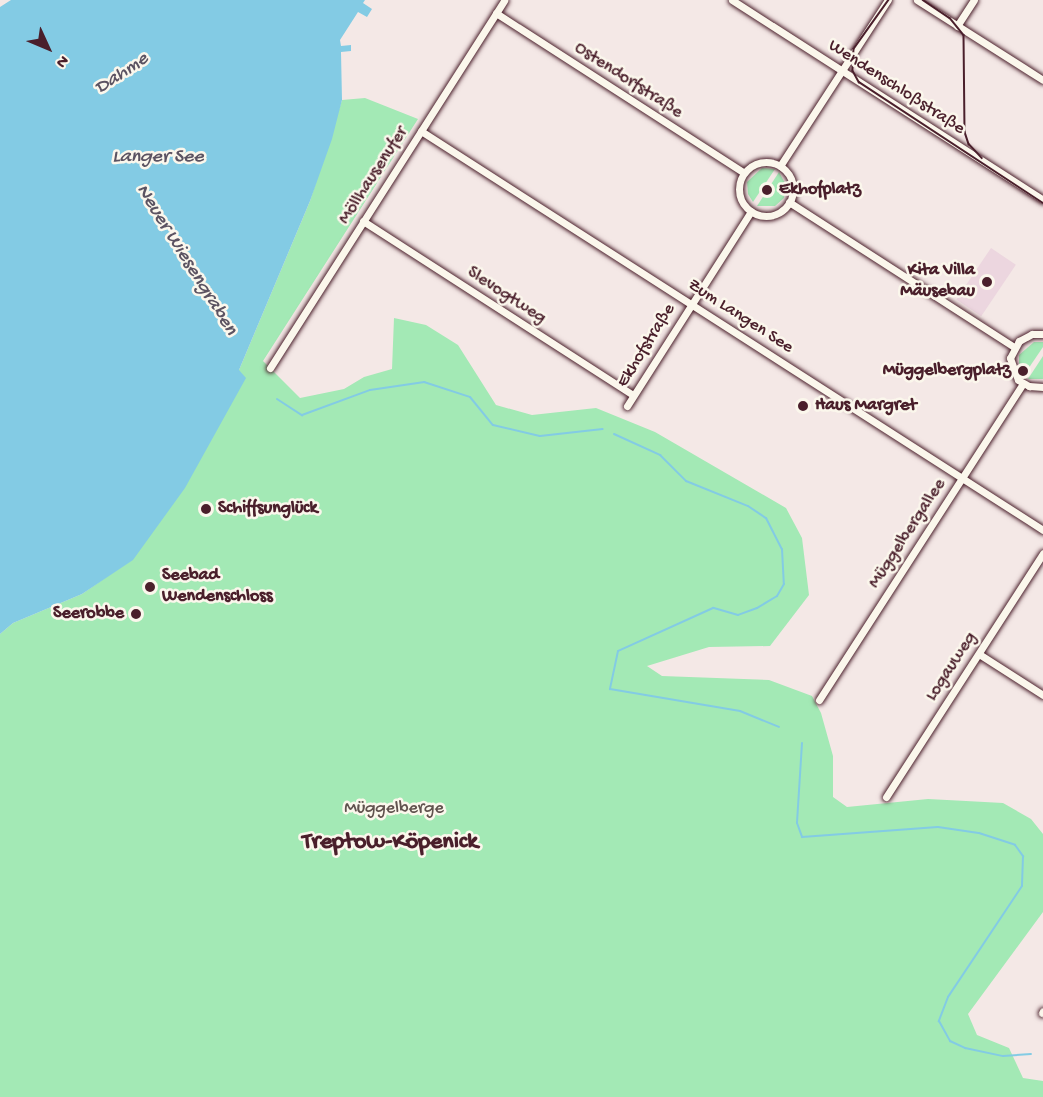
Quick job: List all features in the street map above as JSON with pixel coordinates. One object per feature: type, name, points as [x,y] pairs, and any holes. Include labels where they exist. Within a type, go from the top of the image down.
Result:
[{"type":"street","name":"Möllhausenufer","points":[[270,368],[504,0]]},
{"type":"street","name":"Wendenschloßstraße","points":[[732,0],[1043,201]]},
{"type":"street","points":[[780,166],[888,0]]},
{"type":"street","points":[[917,0],[1043,80]]},
{"type":"street","points":[[957,26],[974,0]]},
{"type":"street","name":"Ostendorfstraße","points":[[496,13],[744,173]]},
{"type":"street","name":"Zum Langen See","points":[[421,131],[1043,530]]},
{"type":"street","points":[[757,163],[780,166],[791,179],[789,202],[767,215],[751,211],[739,189],[744,173],[757,163]]},
{"type":"street","points":[[789,202],[1014,347]]},
{"type":"street","name":"Ekhofstraße","points":[[627,406],[751,211]]},
{"type":"street","name":"Slevogtweg","points":[[363,221],[633,395]]},
{"type":"street","points":[[1043,334],[1025,337],[1014,347],[1010,364],[1023,384],[1043,387]]},
{"type":"street","name":"Müggelbergallee","points":[[819,700],[1023,384]]},
{"type":"street","name":"Logauweg","points":[[886,797],[1043,553]]},
{"type":"street","points":[[979,654],[1043,695]]},
{"type":"shaded area","name":"Kita Villa Mäusebau","points":[[991,248],[1016,265],[981,316],[956,299]]},
{"type":"green space","name":"Müggelberge","points":[[365,98],[418,119],[263,361],[300,398],[344,389],[364,377],[392,369],[394,318],[426,325],[458,345],[496,405],[532,415],[596,408],[655,432],[786,508],[802,538],[809,595],[770,646],[709,647],[647,666],[662,676],[769,680],[812,696],[821,713],[833,756],[833,797],[847,807],[928,799],[1003,803],[1031,819],[1043,834],[1043,912],[968,1014],[977,1035],[1009,1048],[1023,1078],[1043,1081],[1043,1097],[0,1097],[0,634],[13,623],[82,594],[105,578],[239,370],[310,201],[342,100]]},
{"type":"green space","points":[[762,168],[775,169],[753,202],[748,194],[747,182]]},
{"type":"green space","points":[[779,172],[786,185],[784,198],[775,206],[757,206]]},
{"type":"green space","points":[[1034,342],[1043,342],[1043,347],[1024,375],[1019,366],[1019,355]]},
{"type":"green space","points":[[1043,356],[1043,379],[1028,379]]},
{"type":"water","name":"Langer See","points":[[11,0],[365,0],[363,3],[372,9],[367,17],[358,12],[340,40],[341,46],[351,45],[351,51],[341,52],[342,100],[332,139],[310,201],[239,370],[246,378],[185,488],[133,560],[82,594],[13,623],[0,634],[0,7]]},
{"type":"waterway","points":[[277,399],[302,415],[370,390],[424,382],[470,397],[493,425],[540,436],[603,429]]},
{"type":"waterway","points":[[614,434],[660,455],[686,481],[748,506],[766,518],[782,549],[784,584],[777,596],[757,608],[738,615],[713,608],[618,651],[610,689],[740,711],[779,727]]},
{"type":"waterway","points":[[802,743],[797,823],[802,837],[938,827],[979,833],[1015,845],[1023,856],[1022,886],[948,997],[939,1021],[950,1041],[965,1048],[1003,1056],[1031,1054]]},
{"type":"tram line","points":[[889,0],[854,49],[853,71],[859,82],[1043,203]]},
{"type":"tram line","points":[[923,0],[950,18],[964,35],[965,132],[969,144],[982,158]]},
{"type":"place","name":"Ekhofplatz","points":[[767,190]]},
{"type":"place","name":"Kita Villa Mäusebau","points":[[987,282]]},
{"type":"place","name":"Müggelbergplatz","points":[[1023,371]]},
{"type":"place","name":"Haus Margret","points":[[803,406]]},
{"type":"place","name":"Schiffsunglück","points":[[206,509]]},
{"type":"place","name":"Seebad Wendenschloss","points":[[150,587]]},
{"type":"place","name":"Seerobbe","points":[[136,614]]},
{"type":"district","name":"Treptow-Köpenick","points":[[390,843]]},
{"type":"water label","name":"Dahme","points":[[122,74]]},
{"type":"water label","name":"Neuer Wiesengraben","points":[[186,260]]}]
